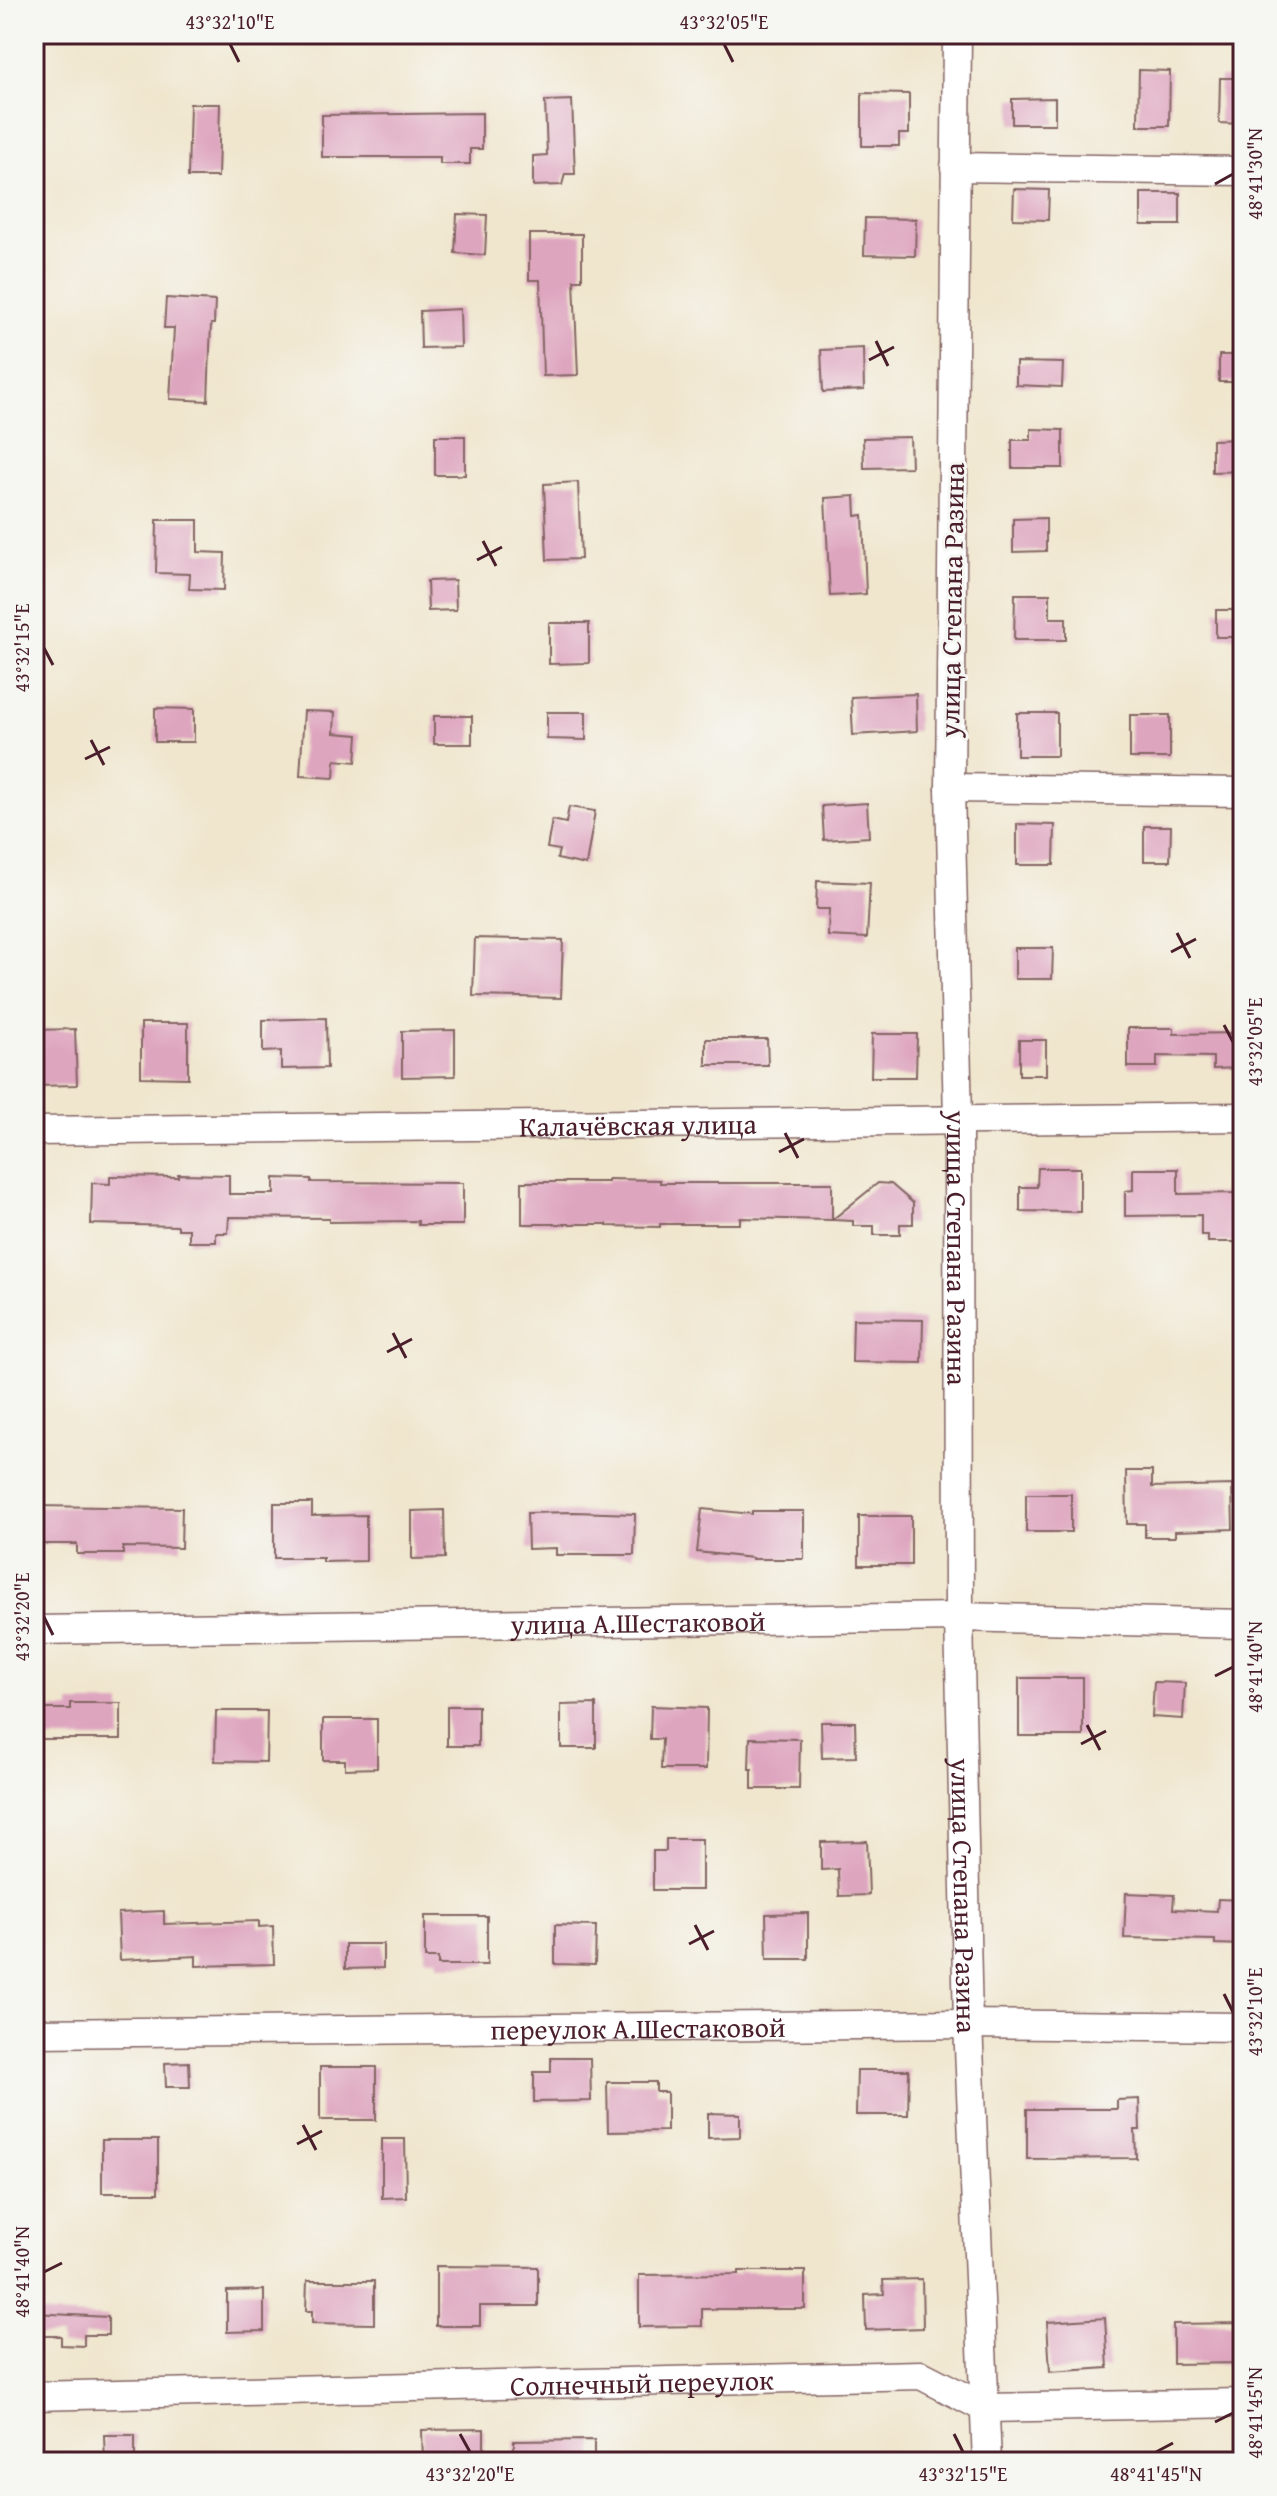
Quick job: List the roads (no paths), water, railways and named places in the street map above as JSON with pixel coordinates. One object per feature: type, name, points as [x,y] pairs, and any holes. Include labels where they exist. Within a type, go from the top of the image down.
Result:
[{"type":"street","name":"улица Степана Разина","points":[[957,34],[950,788],[958,1119],[959,1617],[968,2024],[987,2462]]},
{"type":"street","points":[[955,167],[1243,171]]},
{"type":"street","points":[[950,788],[1243,792]]},
{"type":"street","name":"Калачёвская улица","points":[[34,1131],[1243,1117]]},
{"type":"street","name":"улица А.Шестаковой","points":[[34,1630],[959,1617],[1243,1624]]},
{"type":"street","name":"переулок А.Шестаковой","points":[[34,2033],[968,2024],[1243,2027]]},
{"type":"street","name":"Солнечный переулок","points":[[34,2396],[921,2375],[985,2408],[1243,2403]]}]
